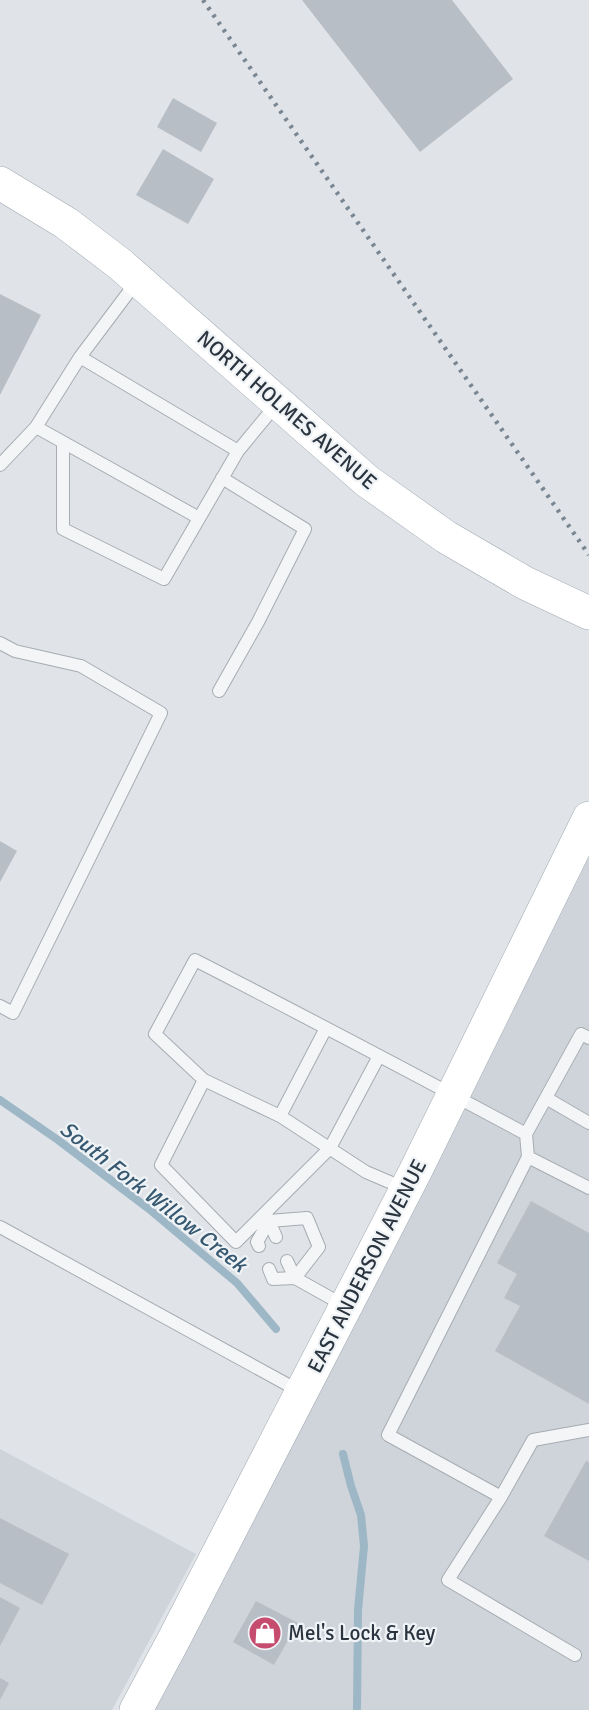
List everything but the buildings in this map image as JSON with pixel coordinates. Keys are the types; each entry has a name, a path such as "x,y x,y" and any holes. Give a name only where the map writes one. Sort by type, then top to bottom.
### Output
{"main road":[{"name":"NORTH HOLMES AVENUE","path":"0,183 66,223 138,280 366,481 446,537 525,583 589,613"},
{"name":"EAST ANDERSON AVENUE","path":"136,1710 406,1190 589,818"}],"lane":[{"path":"0,465 36,426 80,357 138,280"},
{"path":"80,357 238,451"},
{"path":"63,443 63,529 164,579 238,451 277,404"},
{"path":"36,426 199,518"},
{"path":"219,691 258,622 305,529 222,478"},
{"path":"0,643 15,651 81,666 161,713 13,1013 0,1006"},
{"path":"406,1190 366,1172 280,1116 204,1080 156,1034 195,960 526,1134"},
{"path":"280,1116 326,1028"},
{"path":"501,1497 388,1435 528,1157 526,1134 581,1034 589,1038"},
{"path":"204,1080 161,1165 236,1242 268,1216 330,1148 379,1056"},
{"path":"546,1098 589,1123"},
{"path":"528,1157 589,1188"},
{"path":"268,1216 276,1237"},
{"path":"259,1246 257,1242 268,1216"},
{"path":"268,1216 307,1218 319,1247 295,1278"},
{"path":"0,1227 302,1392"},
{"path":"287,1261 295,1278"},
{"path":"269,1269 273,1279 295,1278 346,1306"},
{"path":"575,1656 448,1580 501,1497 533,1440 589,1430"}],"shaded area":[{"path":"589,813 589,1710 135,1710"},
{"path":"0,1449 196,1554 112,1710 0,1710"}],"waterway":[{"name":"South Fork Willow Creek","path":"0,1100 58,1140 149,1209 237,1283 276,1329"},
{"name":"South Fork Willow Creek","path":"343,1454 361,1515 364,1546 358,1610 357,1710"}],"railway":[{"path":"203,0 589,555"}],"place":[{"name":"Mel's Lock & Key","path":"265,1633"}]}
